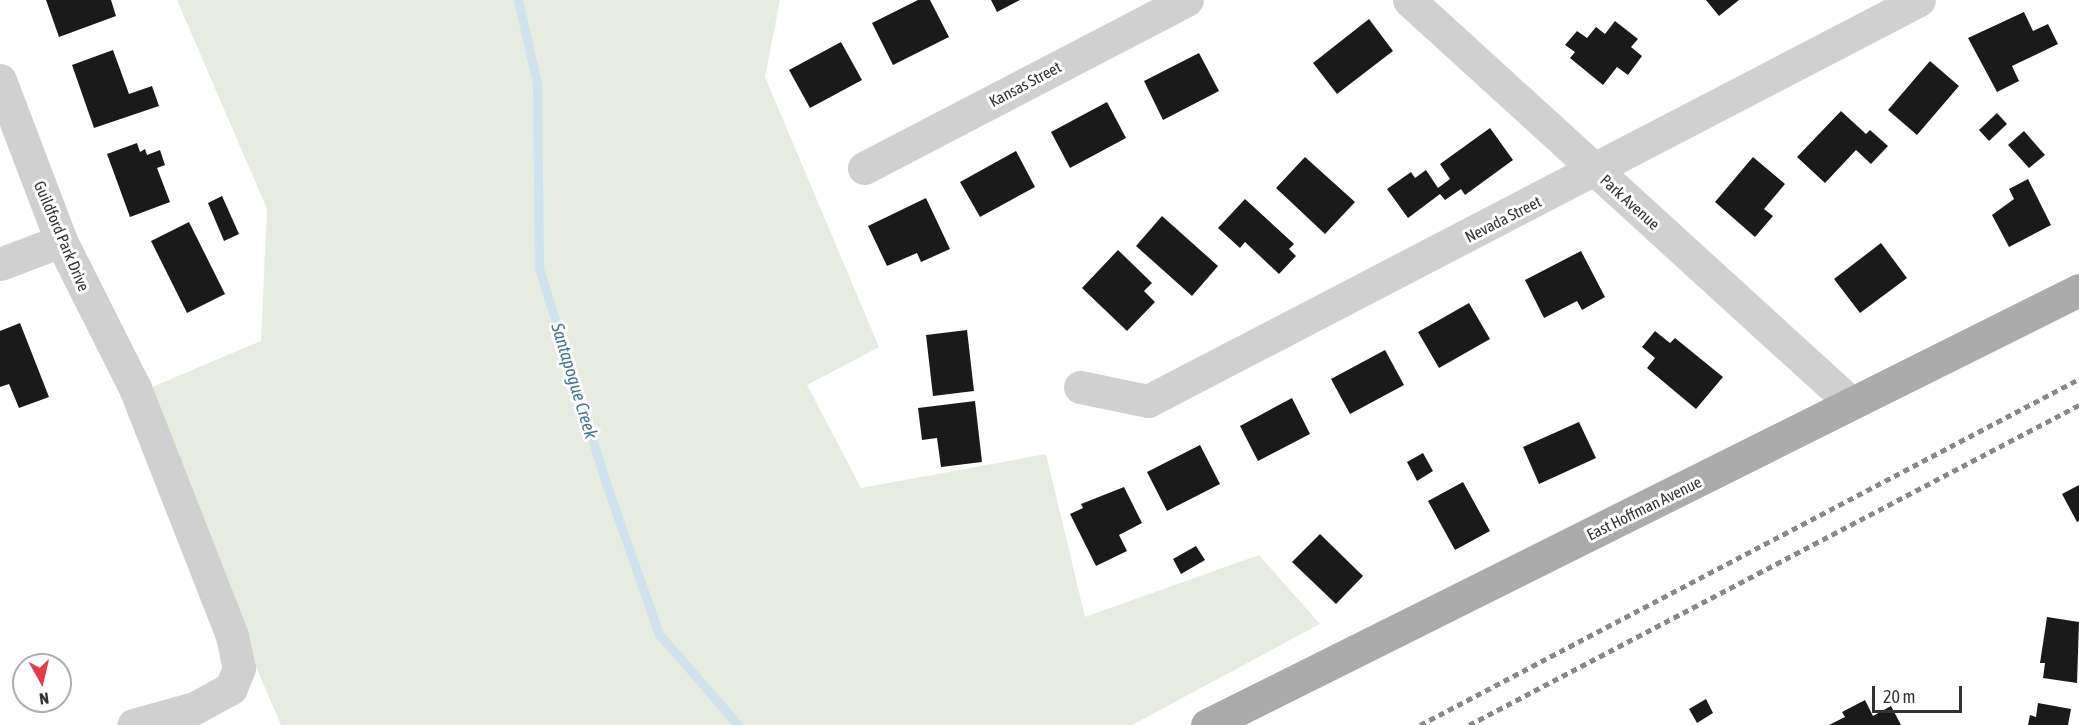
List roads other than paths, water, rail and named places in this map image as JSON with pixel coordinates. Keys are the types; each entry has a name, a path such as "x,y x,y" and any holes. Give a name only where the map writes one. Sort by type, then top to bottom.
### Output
{"main road":[{"name":"East Hoffman Avenue","path":"1207,725 2079,290"}],"street":[{"name":"Kansas Street","path":"864,168 1187,0"},
{"name":"Park Avenue","path":"1409,0 1851,403"},
{"name":"Nevada Street","path":"1080,387 1148,401 1595,171 1918,0"},
{"name":"Guildford Park Drive","path":"0,80 61,241 135,388 232,636 239,668 231,688 195,708 147,723"},
{"path":"0,264 61,241"}],"waterway":[{"name":"Santapogue Creek","path":"518,0 537,83 539,268 606,483 659,634 738,725"}],"railway":[{"path":"1420,725 2079,379"},
{"path":"1469,725 2079,405"}]}
